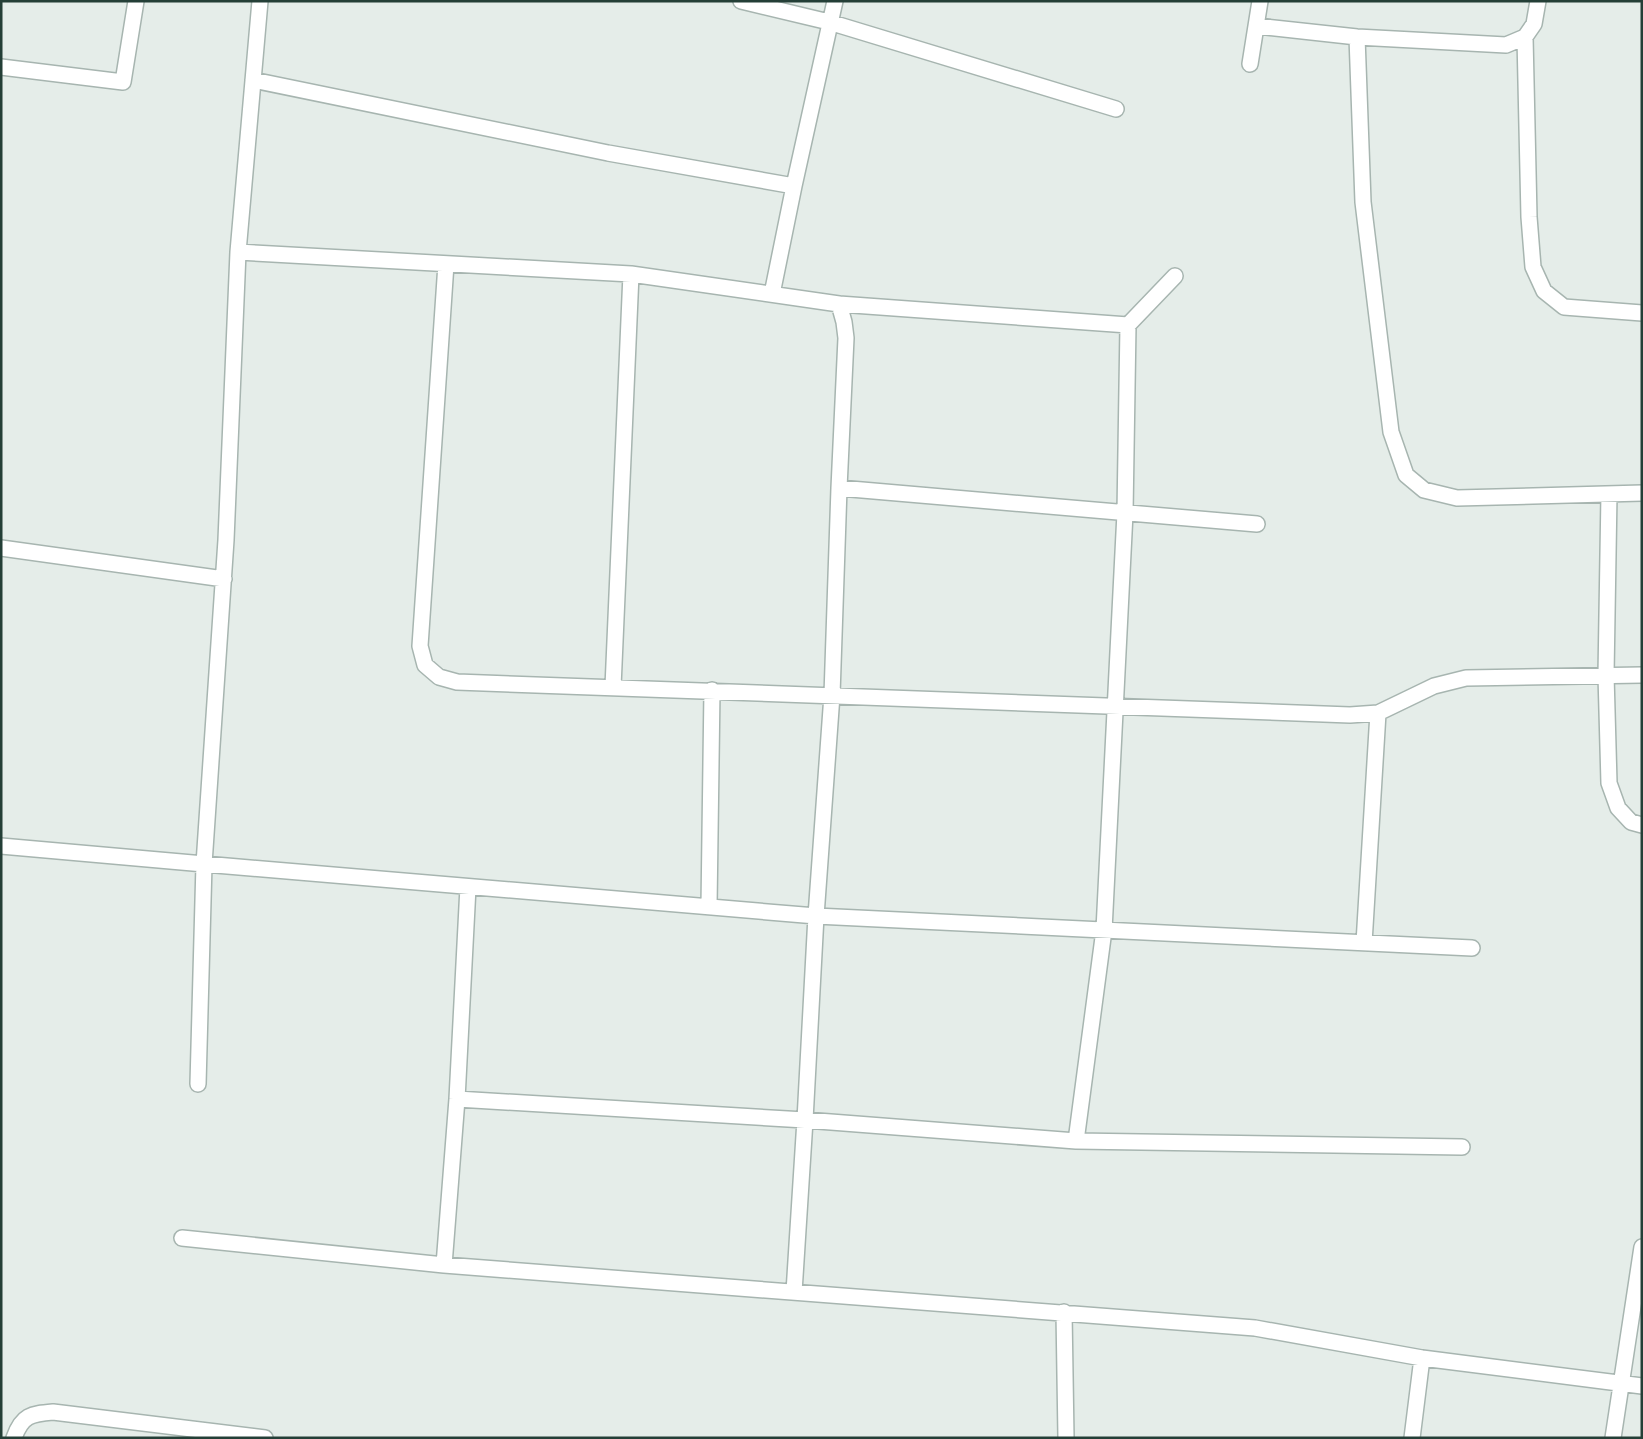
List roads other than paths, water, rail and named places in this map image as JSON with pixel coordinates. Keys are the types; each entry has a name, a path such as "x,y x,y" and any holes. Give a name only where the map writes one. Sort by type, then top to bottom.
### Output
{"street":[{"path":"1,67 123,82 136,1"},
{"path":"198,1084 204,864 224,579 238,252 260,1"},
{"path":"741,1 829,22 1116,109"},
{"path":"772,294 835,1"},
{"path":"1250,64 1260,1"},
{"path":"1538,1 1534,24 1526,37 1529,217 1533,267 1544,290 1564,307 1642,312"},
{"path":"1257,26 1357,37 1506,44 1526,37"},
{"path":"1357,37 1363,202 1391,432 1406,475 1424,490 1457,498 1642,493"},
{"path":"253,80 608,153 794,186"},
{"path":"238,252 630,274 839,304 1128,325"},
{"path":"446,264 420,646 425,665 439,677 457,682 1350,715 1378,713 1434,686 1466,678 1642,675"},
{"path":"613,687 630,274"},
{"path":"1076,1141 1104,930 1125,513 1128,325 1175,276"},
{"path":"794,1292 806,1120 816,916 832,695 846,338 839,304"},
{"path":"839,488 1257,524"},
{"path":"1610,494 1606,675 1609,783 1618,808 1631,822 1642,825"},
{"path":"1,548 224,579"},
{"path":"709,907 712,690"},
{"path":"1364,943 1378,713"},
{"path":"1,846 816,916 1472,948"},
{"path":"444,1264 457,1099 468,887"},
{"path":"457,1099 806,1120 1076,1141 1462,1147"},
{"path":"182,1238 444,1264 1255,1328 1422,1358 1642,1386"},
{"path":"1613,1438 1642,1247"},
{"path":"1064,1312 1066,1438"},
{"path":"1412,1438 1422,1358"},
{"path":"14,1438 18,1427 32,1414 53,1412 265,1438"}]}
